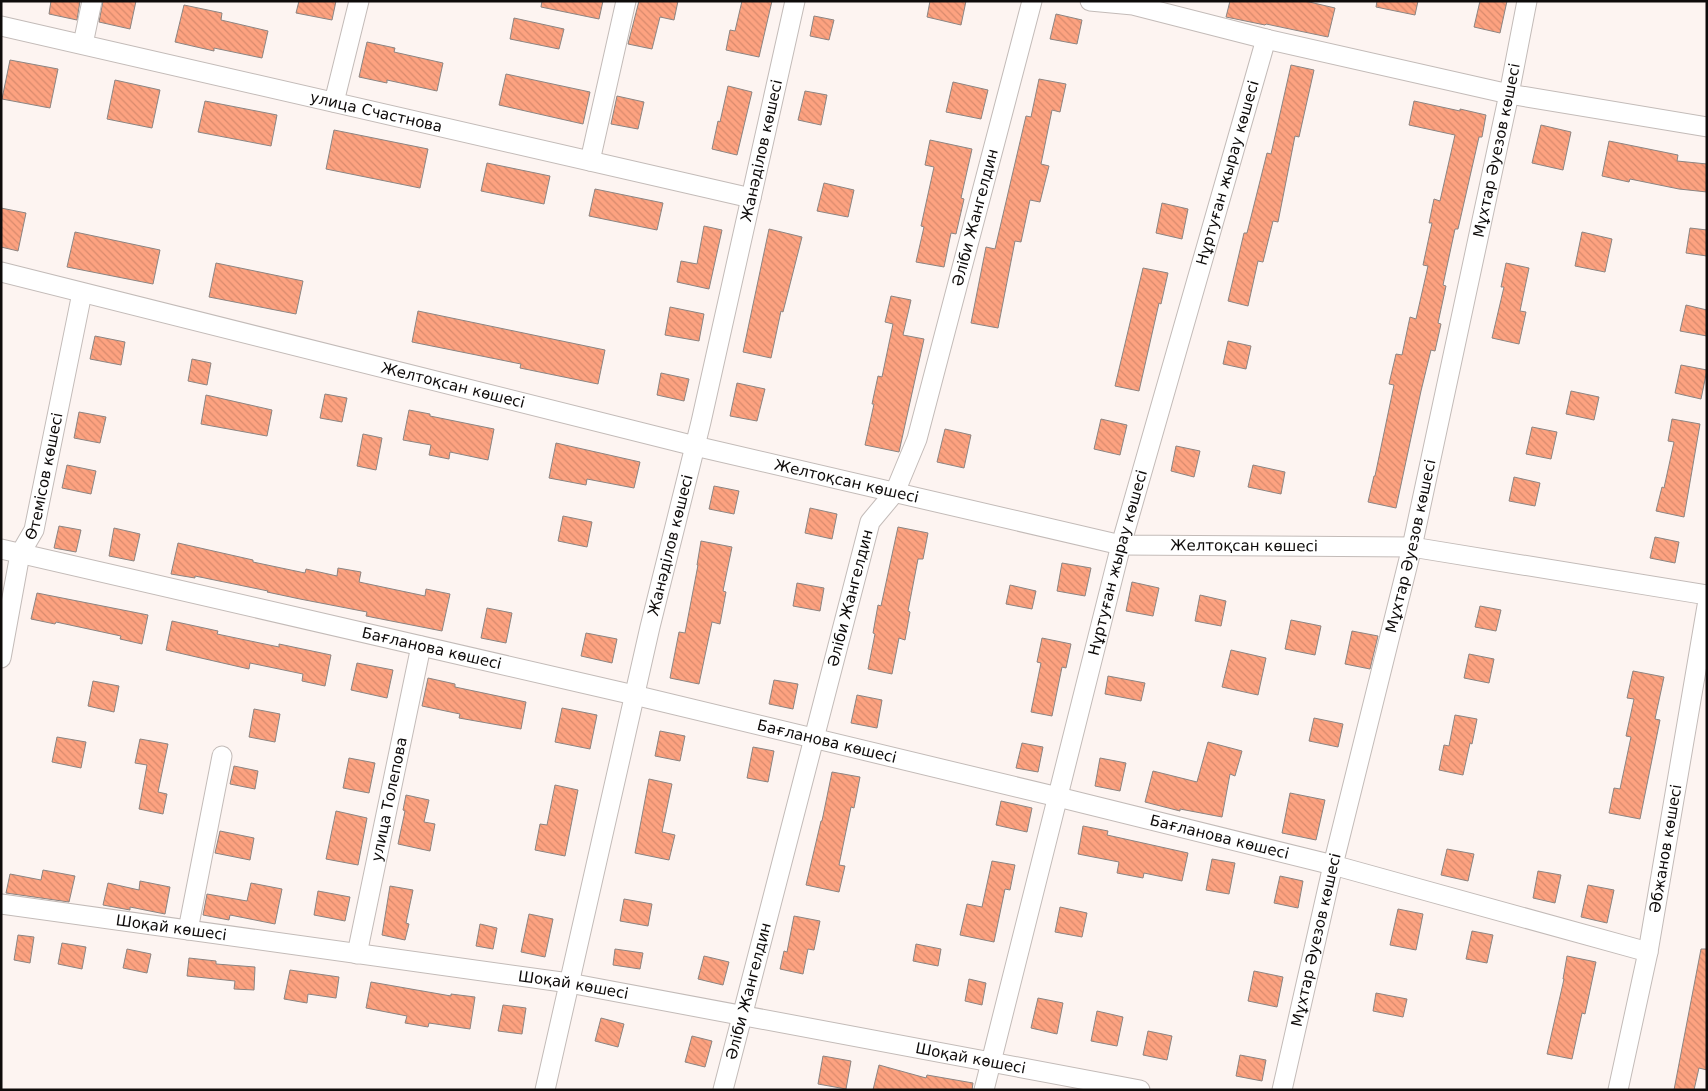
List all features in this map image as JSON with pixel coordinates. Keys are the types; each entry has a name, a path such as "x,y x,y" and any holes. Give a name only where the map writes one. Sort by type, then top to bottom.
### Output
{"street":[{"path":"83,44 92,1"},
{"path":"334,102 359,1"},
{"path":"590,161 626,1"},
{"name":"Жанәділов көшесі","path":"545,1090 634,696 695,446 795,1"},
{"name":"Әліби Жангелдин","path":"723,1090 870,522 895,492 917,439 1032,1"},
{"path":"1090,1 1133,5 1266,39 1509,94 1707,127"},
{"name":"Мұхтар Әуезов көшесі","path":"1282,1090 1333,865 1412,547 1509,94 1527,1"},
{"name":"улица Счастнова","path":"1,26 751,198"},
{"name":"Нұртуған жырау көшесі","path":"984,1090 1121,545 1266,39"},
{"name":"Желтоқсан көшесі","path":"1,272 695,446 1121,545 1412,547 1707,595"},
{"name":"Өтемісов көшесі","path":"1,658 20,554 34,530 82,293"},
{"name":"Бағланова көшесі","path":"1,550 421,646 1058,797 1333,865 1648,952"},
{"name":"Әбжанов көшесі","path":"1618,1090 1648,952 1707,606"},
{"name":"улица Толепова","path":"357,954 421,646"},
{"path":"188,930 222,756"},
{"name":"Шоқай көшесі","path":"1,904 569,983 1140,1090"}],"building":[{"path":"51,1 80,1 77,20 49,14"},
{"path":"103,1 136,1 130,29 99,22"},
{"path":"299,1 336,1 332,20 296,13"},
{"path":"542,1 603,1 599,19 541,7"},
{"path":"639,1 678,1 674,20 660,17 652,49 628,44"},
{"path":"742,1 772,1 759,57 726,50 730,30 735,31"},
{"path":"930,1 966,1 961,25 927,17"},
{"path":"1230,1 1305,1 1335,8 1328,37 1226,17"},
{"path":"1377,1 1418,1 1415,15 1376,7"},
{"path":"1480,1 1507,1 1500,33 1474,27"},
{"path":"184,5 222,13 221,20 268,31 262,58 214,48 214,51 175,42"},
{"path":"1056,14 1082,20 1077,44 1050,39"},
{"path":"814,16 834,20 829,40 810,36"},
{"path":"514,18 564,29 559,49 510,39"},
{"path":"367,42 395,48 394,52 443,63 437,91 387,80 387,83 359,77"},
{"path":"10,60 58,69 50,108 2,99"},
{"path":"1291,65 1314,70 1299,137 1295,136 1278,222 1273,221 1263,262 1258,261 1248,306 1228,301 1244,233 1247,233 1267,153 1271,154"},
{"path":"506,74 590,92 583,124 499,105"},
{"path":"1039,79 1066,84 1060,112 1052,110 1041,164 1049,166 1040,202 1030,200 1021,242 1015,241 998,328 971,323 986,247 995,249 1026,116 1031,117"},
{"path":"115,80 160,90 152,128 107,119"},
{"path":"953,82 988,90 981,119 946,112"},
{"path":"728,86 752,92 737,155 712,149"},
{"path":"805,91 827,95 821,125 798,120"},
{"path":"617,96 644,102 638,129 611,124"},
{"path":"205,101 277,115 271,146 198,132"},
{"path":"1414,101 1486,115 1482,137 1479,137 1458,229 1455,229 1443,285 1446,286 1438,323 1441,324 1435,351 1431,350 1396,508 1368,502 1394,385 1389,384 1396,354 1402,355 1410,317 1416,319 1428,266 1423,265 1432,223 1429,223 1434,199 1440,201 1455,135 1409,125"},
{"path":"1541,125 1571,132 1563,170 1532,163"},
{"path":"334,130 428,149 420,188 326,169"},
{"path":"930,140 972,149 961,198 964,199 956,234 951,233 944,267 916,262 924,227 921,226 934,167 925,165"},
{"path":"1609,141 1678,155 1677,161 1707,164 1707,192 1679,189 1630,179 1629,182 1602,176"},
{"path":"487,163 550,176 544,204 481,191"},
{"path":"824,183 854,190 848,217 817,211"},
{"path":"595,189 663,203 657,230 589,216"},
{"path":"1162,203 1188,209 1182,239 1156,233"},
{"path":"1,208 26,213 18,251 1,247"},
{"path":"704,226 722,230 709,289 677,282 681,261 697,264"},
{"path":"1690,228 1707,230 1707,256 1686,253"},
{"path":"769,229 802,237 783,312 781,311 771,358 743,352"},
{"path":"75,232 160,250 153,284 67,267"},
{"path":"1582,232 1612,239 1605,272 1575,266"},
{"path":"216,263 303,281 296,314 209,297"},
{"path":"1506,263 1529,268 1520,311 1526,312 1519,344 1492,338 1504,287 1501,287"},
{"path":"1143,268 1168,273 1161,304 1159,303 1139,391 1115,386"},
{"path":"891,296 911,300 903,335 924,339 899,452 865,445 878,376 882,377 893,324 885,322"},
{"path":"1686,305 1707,310 1707,336 1680,331"},
{"path":"670,307 704,314 699,341 665,335"},
{"path":"418,311 605,350 598,384 520,368 521,364 412,342"},
{"path":"95,336 125,342 121,365 90,359"},
{"path":"1228,341 1251,346 1246,369 1223,364"},
{"path":"192,359 211,363 207,385 188,381"},
{"path":"1681,365 1707,370 1701,399 1675,393"},
{"path":"661,373 689,379 684,401 657,395"},
{"path":"737,383 765,389 757,421 730,416"},
{"path":"1571,391 1599,397 1594,420 1566,414"},
{"path":"325,394 347,398 342,422 320,418"},
{"path":"206,395 272,410 267,436 201,424"},
{"path":"409,410 494,429 488,460 450,452 449,459 429,455 431,445 403,440"},
{"path":"79,412 106,417 100,443 74,438"},
{"path":"1101,419 1127,425 1120,455 1094,449"},
{"path":"1672,419 1700,424 1684,517 1656,511 1662,487 1664,488 1674,442 1668,441"},
{"path":"1532,427 1557,432 1551,459 1526,454"},
{"path":"945,429 971,435 964,468 937,462"},
{"path":"363,434 382,438 376,470 357,466"},
{"path":"556,443 640,462 634,488 587,479 586,485 549,478"},
{"path":"1176,446 1200,451 1194,477 1171,471"},
{"path":"67,465 96,471 91,494 62,488"},
{"path":"1253,465 1285,472 1281,494 1248,487"},
{"path":"1514,477 1540,483 1535,506 1509,501"},
{"path":"714,486 739,491 734,514 709,509"},
{"path":"810,508 837,514 832,539 805,533"},
{"path":"563,516 592,522 587,547 558,541"},
{"path":"59,526 81,530 76,552 54,548"},
{"path":"898,527 928,533 923,559 918,559 908,611 910,612 905,640 899,638 892,674 868,669 875,634 873,633 878,605 881,606"},
{"path":"114,528 140,534 134,561 109,556"},
{"path":"1655,537 1679,542 1675,563 1650,558"},
{"path":"701,541 732,547 723,591 726,592 720,624 712,622 699,684 670,678 679,632 685,633"},
{"path":"178,543 305,573 306,569 337,576 338,568 361,572 359,582 425,596 426,589 450,594 442,631 366,616 367,612 268,591 195,576 195,578 171,574"},
{"path":"1062,563 1091,568 1085,596 1057,591"},
{"path":"1132,582 1159,588 1153,616 1126,611"},
{"path":"797,583 824,588 820,611 793,606"},
{"path":"1010,585 1036,591 1032,609 1006,604"},
{"path":"37,593 148,615 142,644 120,639 121,636 56,622 55,624 31,619"},
{"path":"1200,595 1226,601 1221,626 1195,621"},
{"path":"1480,606 1501,610 1496,631 1475,627"},
{"path":"487,608 512,613 506,643 481,638"},
{"path":"1291,620 1321,626 1315,655 1285,649"},
{"path":"172,621 218,631 217,634 279,647 279,644 331,655 325,686 302,681 303,674 250,663 249,669 166,650"},
{"path":"1352,631 1378,636 1370,669 1345,664"},
{"path":"586,633 617,639 612,663 581,656"},
{"path":"1042,638 1071,644 1066,668 1062,667 1052,716 1031,712 1041,663 1037,662"},
{"path":"1231,650 1266,658 1258,695 1222,687"},
{"path":"1469,654 1494,659 1489,683 1464,678"},
{"path":"357,663 393,670 387,698 351,690"},
{"path":"1633,671 1664,677 1655,719 1660,720 1640,819 1609,813 1614,788 1620,789 1631,737 1626,736 1634,699 1627,698"},
{"path":"1108,676 1145,683 1141,701 1105,694"},
{"path":"428,678 455,684 455,687 526,702 521,729 459,718 460,714 422,706"},
{"path":"774,680 798,684 793,709 769,704"},
{"path":"93,681 119,686 114,712 88,706"},
{"path":"857,695 882,700 877,728 851,723"},
{"path":"562,708 597,715 590,749 555,742"},
{"path":"254,709 280,714 275,742 249,737"},
{"path":"1455,715 1477,719 1463,775 1439,770 1444,745 1449,746"},
{"path":"1314,718 1343,724 1338,747 1309,741"},
{"path":"660,731 685,736 680,761 655,756"},
{"path":"57,737 86,742 81,768 52,762"},
{"path":"140,739 168,744 158,792 167,794 163,814 139,809 147,765 135,763"},
{"path":"1208,742 1242,751 1235,776 1230,774 1222,817 1180,809 1180,811 1145,802 1153,771 1197,782"},
{"path":"1022,743 1043,747 1038,772 1016,768"},
{"path":"753,747 774,751 768,782 747,778"},
{"path":"349,758 375,763 369,793 343,788"},
{"path":"1100,758 1126,763 1120,791 1095,786"},
{"path":"234,766 258,771 255,789 230,784"},
{"path":"832,772 860,777 854,808 851,807 839,865 845,866 839,892 806,885"},
{"path":"649,779 672,784 662,832 675,835 669,860 635,853"},
{"path":"555,785 578,790 565,856 535,850 540,824 547,825"},
{"path":"1290,793 1325,800 1316,840 1282,833"},
{"path":"406,795 429,800 424,822 435,824 430,851 398,844 405,811 403,810"},
{"path":"1001,801 1032,808 1027,832 996,825"},
{"path":"336,811 367,818 358,865 326,859"},
{"path":"1083,826 1108,831 1107,835 1188,853 1182,881 1144,873 1143,878 1117,873 1119,862 1078,854"},
{"path":"220,831 254,838 250,860 215,853"},
{"path":"1447,849 1474,854 1468,881 1441,875"},
{"path":"1212,859 1235,863 1229,894 1206,890"},
{"path":"992,861 1015,865 1010,890 1005,889 994,942 960,935 967,904 982,907"},
{"path":"43,870 75,876 69,902 6,893 10,874 41,880"},
{"path":"1538,871 1561,875 1555,903 1533,898"},
{"path":"1280,876 1303,881 1298,908 1274,903"},
{"path":"140,881 170,887 165,914 130,907 130,910 103,905 108,883 139,890"},
{"path":"251,883 282,889 275,924 230,915 229,920 203,915 207,894 247,901"},
{"path":"1588,885 1614,890 1607,923 1581,917"},
{"path":"390,886 413,890 406,923 409,924 405,940 382,935"},
{"path":"318,891 350,897 345,921 314,915"},
{"path":"624,899 652,904 648,926 620,921"},
{"path":"1060,907 1087,913 1082,937 1055,932"},
{"path":"1398,909 1423,914 1416,950 1390,945"},
{"path":"529,914 553,919 545,957 521,952"},
{"path":"794,916 820,921 814,950 808,949 803,974 780,969 784,951 787,952"},
{"path":"480,924 497,928 493,949 476,946"},
{"path":"1472,931 1493,935 1487,963 1466,959"},
{"path":"18,935 34,937 30,963 14,960"},
{"path":"62,943 86,947 82,969 58,964"},
{"path":"916,944 941,949 938,966 913,961"},
{"path":"127,949 151,954 147,973 123,968"},
{"path":"615,949 643,953 640,969 613,965"},
{"path":"1701,949 1707,949 1707,1070 1699,1068 1694,1090 1674,1090"},
{"path":"704,956 729,962 723,985 698,979"},
{"path":"1567,956 1596,962 1585,1014 1582,1013 1572,1059 1547,1054 1564,979"},
{"path":"189,958 216,961 216,964 255,967 254,990 234,989 235,981 187,976"},
{"path":"290,970 339,977 336,998 308,994 307,1003 284,999"},
{"path":"1254,971 1283,977 1277,1007 1248,1001"},
{"path":"969,979 986,983 982,1005 965,1001"},
{"path":"371,982 451,996 451,994 475,997 470,1029 429,1023 428,1027 405,1023 407,1016 366,1008"},
{"path":"1376,993 1407,999 1403,1017 1373,1011"},
{"path":"1038,998 1063,1003 1057,1034 1031,1028"},
{"path":"503,1005 526,1008 522,1034 498,1031"},
{"path":"1097,1011 1123,1017 1117,1046 1091,1041"},
{"path":"601,1018 624,1024 618,1047 595,1041"},
{"path":"1148,1031 1172,1036 1167,1060 1143,1055"},
{"path":"692,1036 712,1041 705,1067 685,1062"},
{"path":"1240,1055 1266,1060 1262,1081 1236,1076"},
{"path":"823,1056 851,1061 846,1089 818,1084"},
{"path":"879,1065 926,1078 927,1075 973,1083 972,1090 873,1090"}]}
